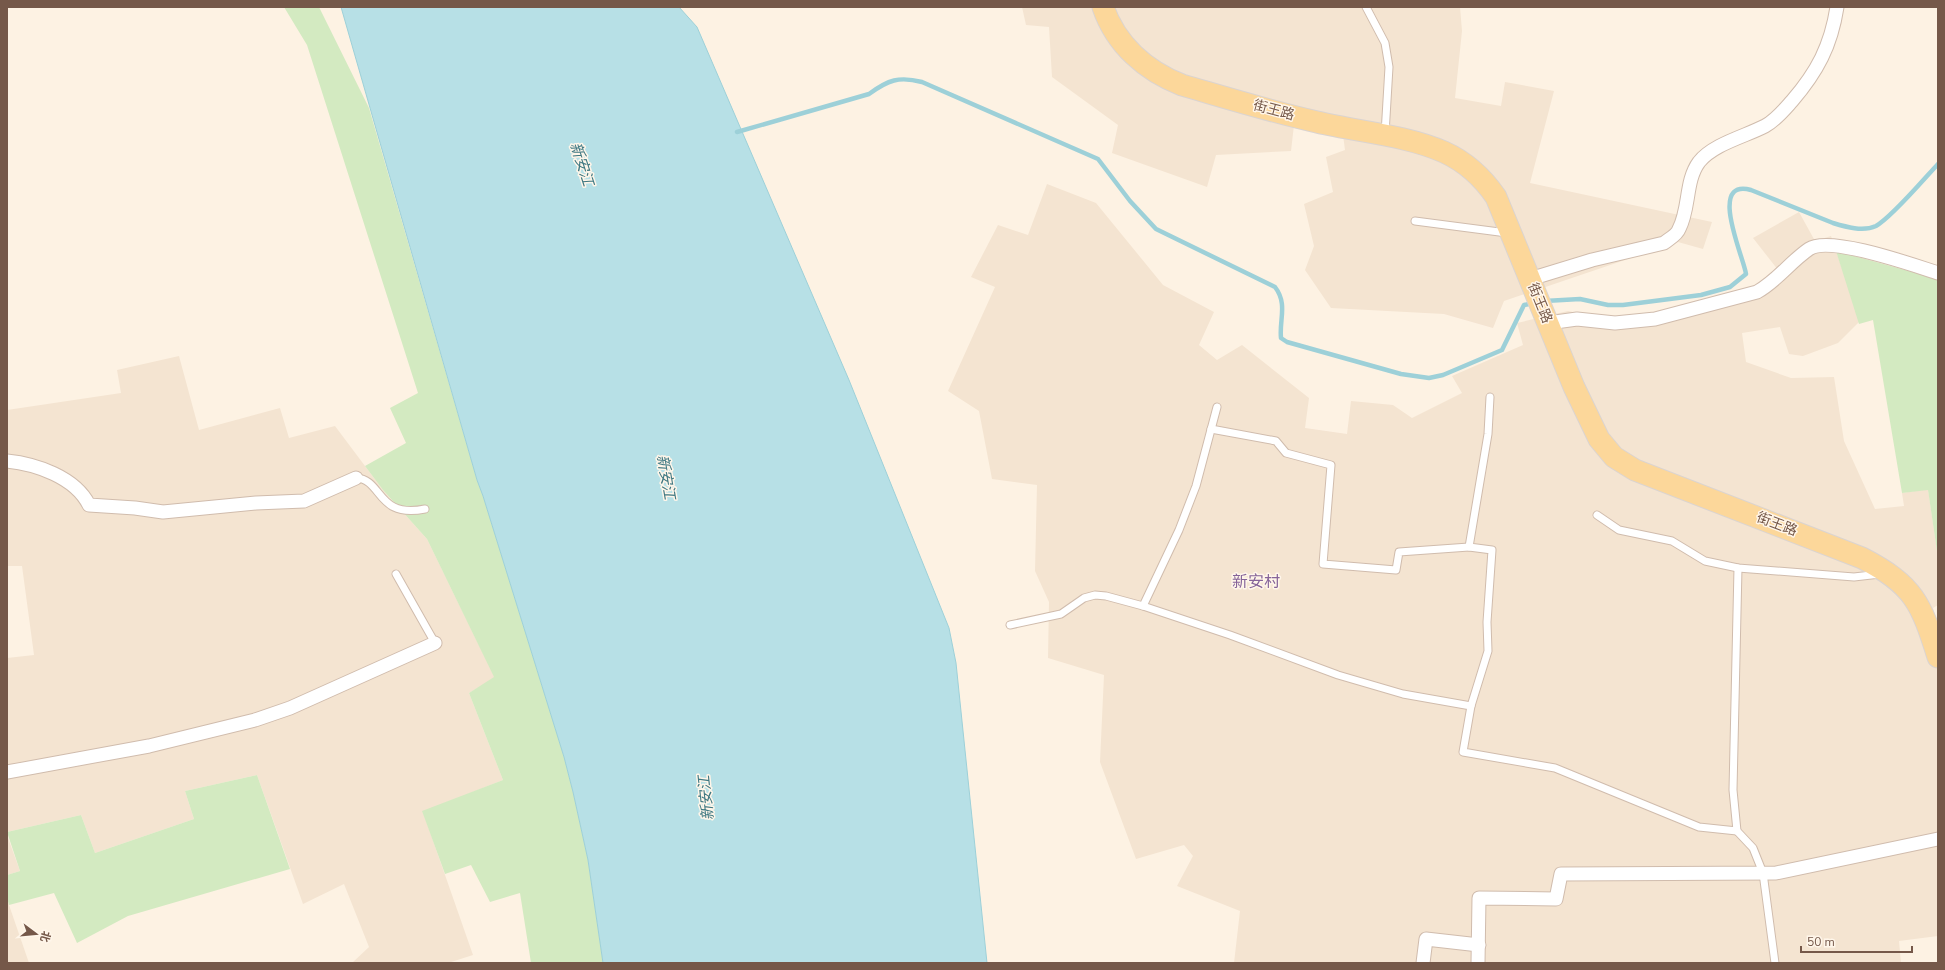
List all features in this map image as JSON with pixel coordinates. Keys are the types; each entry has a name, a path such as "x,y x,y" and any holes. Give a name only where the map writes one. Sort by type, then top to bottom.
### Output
{"main road":[{"name":"街王路","path":"1103,7 1112,27 1124,45 1144,65 1168,80 1316,122 1409,141 1444,152 1469,167 1484,181 1496,197 1574,387 1599,439 1614,457 1623,464 1635,470 1862,558 1888,573 1909,591 1921,608 1938,657"}],"street":[{"path":"1532,283 1592,260 1664,243 1674,236 1679,230 1690,184 1700,162 1715,149 1767,125 1782,112 1811,79 1817,69 1834,24 1837,7"},
{"path":"1547,320 1576,319 1615,323 1655,319 1757,292 1766,287 1810,248 1824,244 1888,256 1938,273"},
{"path":"7,461 31,465 55,475 66,481 80,493 89,505 135,508 163,512 256,503 304,501 356,478"},
{"path":"7,772 149,746 255,720 290,708 435,643"},
{"path":"1478,963 1479,898 1556,899 1561,874 1776,873 1938,839"},
{"path":"1423,963 1426,939 1479,945"}],"lane":[{"path":"1366,7 1385,43 1389,67 1385,136"},
{"path":"1415,221 1511,233"},
{"path":"1469,547 1488,434 1490,397"},
{"path":"1143,606 1179,530 1196,486 1216,407"},
{"path":"1211,429 1276,441 1286,453 1330,465 1323,564 1396,570 1399,552 1469,547 1492,550 1488,651 1471,706 1463,752 1555,768 1699,827 1737,831"},
{"path":"356,478 367,480 387,503 394,508 408,511 425,509"},
{"path":"1597,515 1619,530 1672,541 1705,561 1738,568 1854,577 1888,573"},
{"path":"1738,568 1733,790 1737,831 1753,848 1763,873 1774,963"},
{"path":"396,574 435,643"},
{"path":"1010,625 1061,614 1084,598 1095,595 1106,596 1143,606 1230,635 1338,675 1403,694 1471,706"}],"shaded area":[{"path":"1022,7 1460,7 1462,31 1455,98 1501,106 1505,82 1554,91 1530,183 1712,222 1703,249 1678,242 1504,301 1493,328 1444,314 1331,308 1305,270 1314,246 1304,204 1333,192 1326,157 1345,150 1343,135 1294,125 1291,151 1216,155 1207,187 1112,153 1118,125 1052,77 1049,27 1026,25"},
{"path":"1047,184 1096,203 1163,285 1214,312 1199,345 1217,360 1242,345 1309,398 1305,428 1347,434 1351,401 1393,405 1412,418 1462,393 1452,376 1523,345 1517,323 1568,311 1615,321 1770,288 1782,275 1753,238 1799,212 1815,241 1831,236 1860,321 1838,343 1803,356 1789,354 1780,327 1742,333 1746,362 1791,378 1834,377 1844,441 1875,509 1904,506 1902,493 1928,489 1938,558 1938,605 1933,608 1938,625 1938,936 1899,941 1901,963 1234,963 1240,911 1177,886 1193,856 1184,845 1136,859 1100,762 1104,675 1048,658 1049,602 1035,571 1037,485 992,479 979,411 948,391 995,287 971,277 998,225 1028,235"},
{"path":"179,356 199,430 280,408 289,438 335,426 383,490 427,539 495,678 469,693 503,780 423,812 473,955 448,963 352,963 369,947 344,884 303,904 257,775 185,791 194,819 95,853 81,815 7,832 7,658 34,655 22,566 7,566 7,410 121,393 117,370"},
{"path":"7,835 20,871 7,875"},
{"path":"7,898 9,905 29,963 7,963"}],"green space":[{"path":"284,7 319,7 369,108 477,480 564,757 588,860 603,963 531,963 520,893 490,902 471,865 445,874 422,811 503,780 469,693 494,677 427,539 383,490 365,466 406,443 390,408 418,393 307,45"},
{"path":"1836,251 1938,279 1938,558 1928,490 1902,493 1873,320 1859,324"},
{"path":"257,775 290,869 128,916 77,943 54,893 9,905 7,898 7,875 20,871 7,832 81,815 95,853 194,819 185,791"}],"water":[{"name":"新安江","path":"341,7 679,7 697,27 849,380 949,628 956,663 987,963 603,963 588,860 564,757 477,480"}],"waterway":[{"path":"737,132 869,94 882,85 894,80 907,79 922,82 1098,159 1130,201 1156,229 1275,287 1279,293 1282,306 1281,338 1287,342 1401,374 1429,378 1443,375 1502,350 1524,305 1534,303"},
{"path":"1545,301 1580,299 1608,305 1623,305 1701,295 1730,287 1746,274 1731,222 1731,196 1738,190 1751,190 1833,223 1866,229 1876,226 1890,215 1938,164"}],"district":[{"name":"新安村","path":"1256,582"}]}
